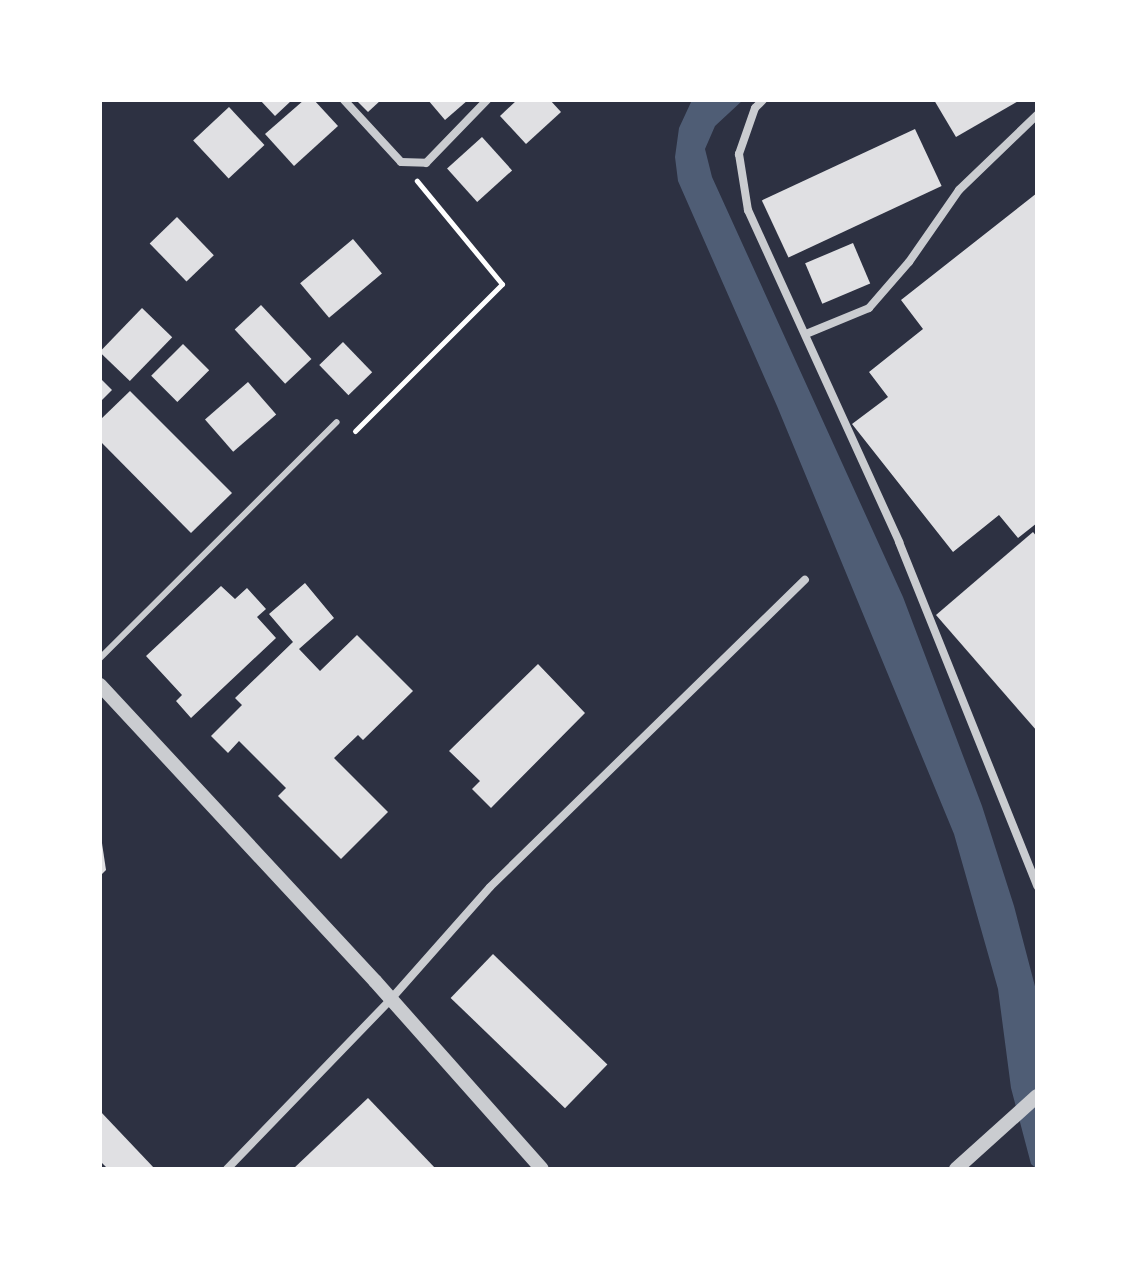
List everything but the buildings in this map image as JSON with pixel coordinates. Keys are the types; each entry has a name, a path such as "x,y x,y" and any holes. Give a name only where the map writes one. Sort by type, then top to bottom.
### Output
{"street":[{"path":"344,100 401,162 426,163 487,100"},
{"path":"763,100 755,108 739,154 748,210 899,542 1037,886"},
{"path":"806,334 869,308 909,262 959,190 1037,115"},
{"path":"227,1169 391,999 490,887 805,580"},
{"path":"100,685 391,999 542,1169"},
{"path":"956,1169 1037,1096"}],"lane":[{"path":"100,658 337,422"}],"path":[{"path":"337,422 350,436 502,284 401,162"}],"water":[{"path":"692,100 743,100 715,126 705,149 712,177 903,597 982,806 1014,906 1037,994 1037,1169 1031,1164 1011,1088 998,989 954,834 777,406 678,181 675,157 679,128"}]}
